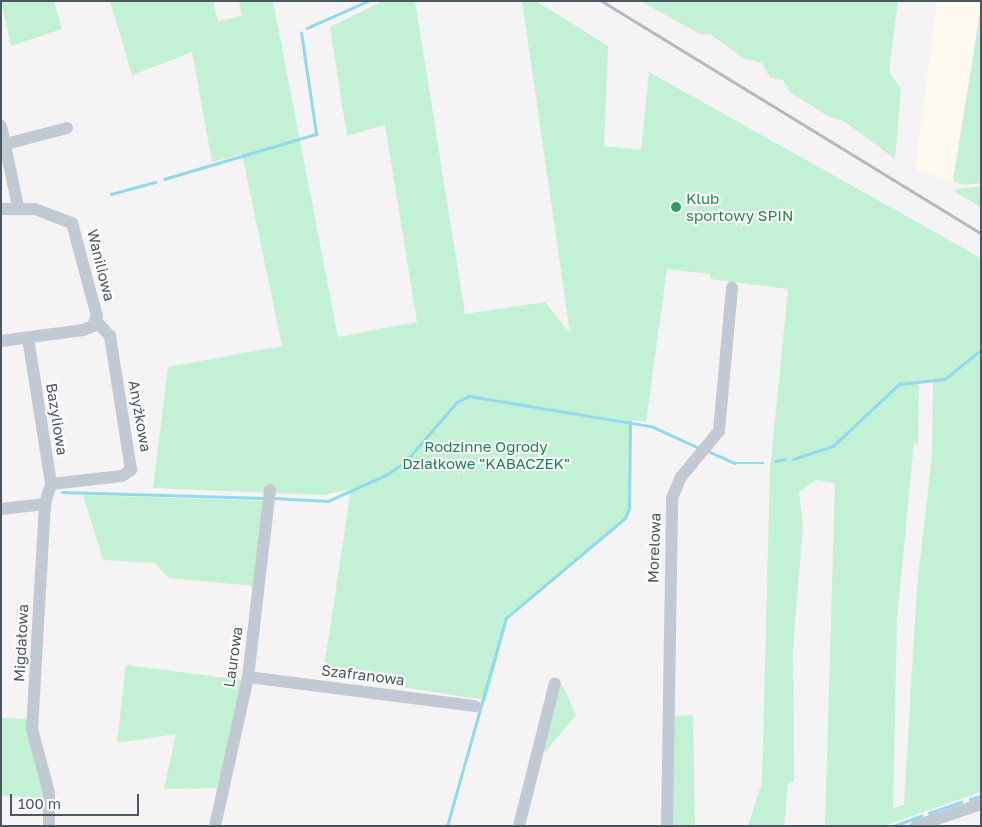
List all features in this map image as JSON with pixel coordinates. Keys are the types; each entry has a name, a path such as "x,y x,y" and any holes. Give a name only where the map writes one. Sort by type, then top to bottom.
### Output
{"street":[{"path":"1,126 18,207"},
{"path":"6,144 67,128"},
{"name":"Waniliowa","path":"1,209 18,207 62,216 72,223 96,321 83,330 1,341"},
{"name":"Morelowa","path":"667,826 672,498 681,477 718,431 732,288"},
{"name":"Anyżkowa","path":"51,484 122,476 131,470 110,336 96,321"},
{"name":"Bazyliowa","path":"28,338 51,484 45,504"},
{"name":"Laurowa","path":"215,826 248,677 270,490"},
{"path":"1,509 45,504"},
{"name":"Migdałowa","path":"45,504 32,729 49,794 49,826"},
{"name":"Szafranowa","path":"248,677 475,706"},
{"path":"519,826 555,683"},
{"path":"916,826 981,804"}],"shaded area":[{"path":"937,1 981,1 953,181 915,170"}],"green space":[{"path":"1,1 54,1 62,29 11,46"},
{"name":"Rodzinne Ogrody Działkowe \"KABACZEK\"","path":"110,1 213,1 218,21 242,16 239,1 273,1 338,337 417,322 385,125 347,136 330,27 383,1 415,1 465,314 545,302 570,333 522,1 536,1 608,46 604,146 641,150 649,72 981,258 981,792 883,826 825,826 835,483 816,480 799,492 803,526 793,648 794,781 788,784 784,826 748,826 762,782 770,470 788,289 710,279 710,274 667,269 646,422 630,420 630,508 626,519 508,619 486,700 323,675 351,489 324,495 153,488 168,367 282,346 242,154 212,162 192,52 132,75","holes":["933,380 932,456 917,587 904,805 893,808 897,619 914,442 918,445 919,381"]},
{"path":"640,1 898,1 889,71 901,90 895,159 844,121 828,116 790,92 783,80 770,78 762,63 743,58 710,34 700,34"},
{"path":"981,7 981,183 963,185 953,181"},
{"path":"981,186 981,207 955,192 956,189"},
{"path":"83,495 265,501 254,586 169,578 155,563 103,560"},
{"path":"126,665 242,680 217,788 164,789 176,734 117,743"},
{"path":"558,685 563,686 576,715 546,751 537,753"},
{"path":"693,715 695,826 670,826 670,716"},
{"path":"1,718 26,719 45,798 1,796"}],"waterway":[{"path":"307,28 368,1"},
{"path":"164,179 316,134 301,33"},
{"path":"111,194 155,182"},
{"path":"793,459 833,446 899,384 945,379 981,350"},
{"path":"273,498 328,501 386,475 405,462 457,402 469,396 651,426 699,448"},
{"path":"447,826 506,618 625,518 629,508 630,422"},
{"path":"710,452 735,463 763,463"},
{"path":"775,461 785,459"},
{"path":"62,492 265,498"},
{"path":"970,799 981,796"},
{"path":"929,813 961,802"},
{"path":"896,825 921,816"}],"railway":[{"path":"602,1 981,233"}],"place":[{"name":"Klub sportowy SPIN","path":"676,207"}]}
